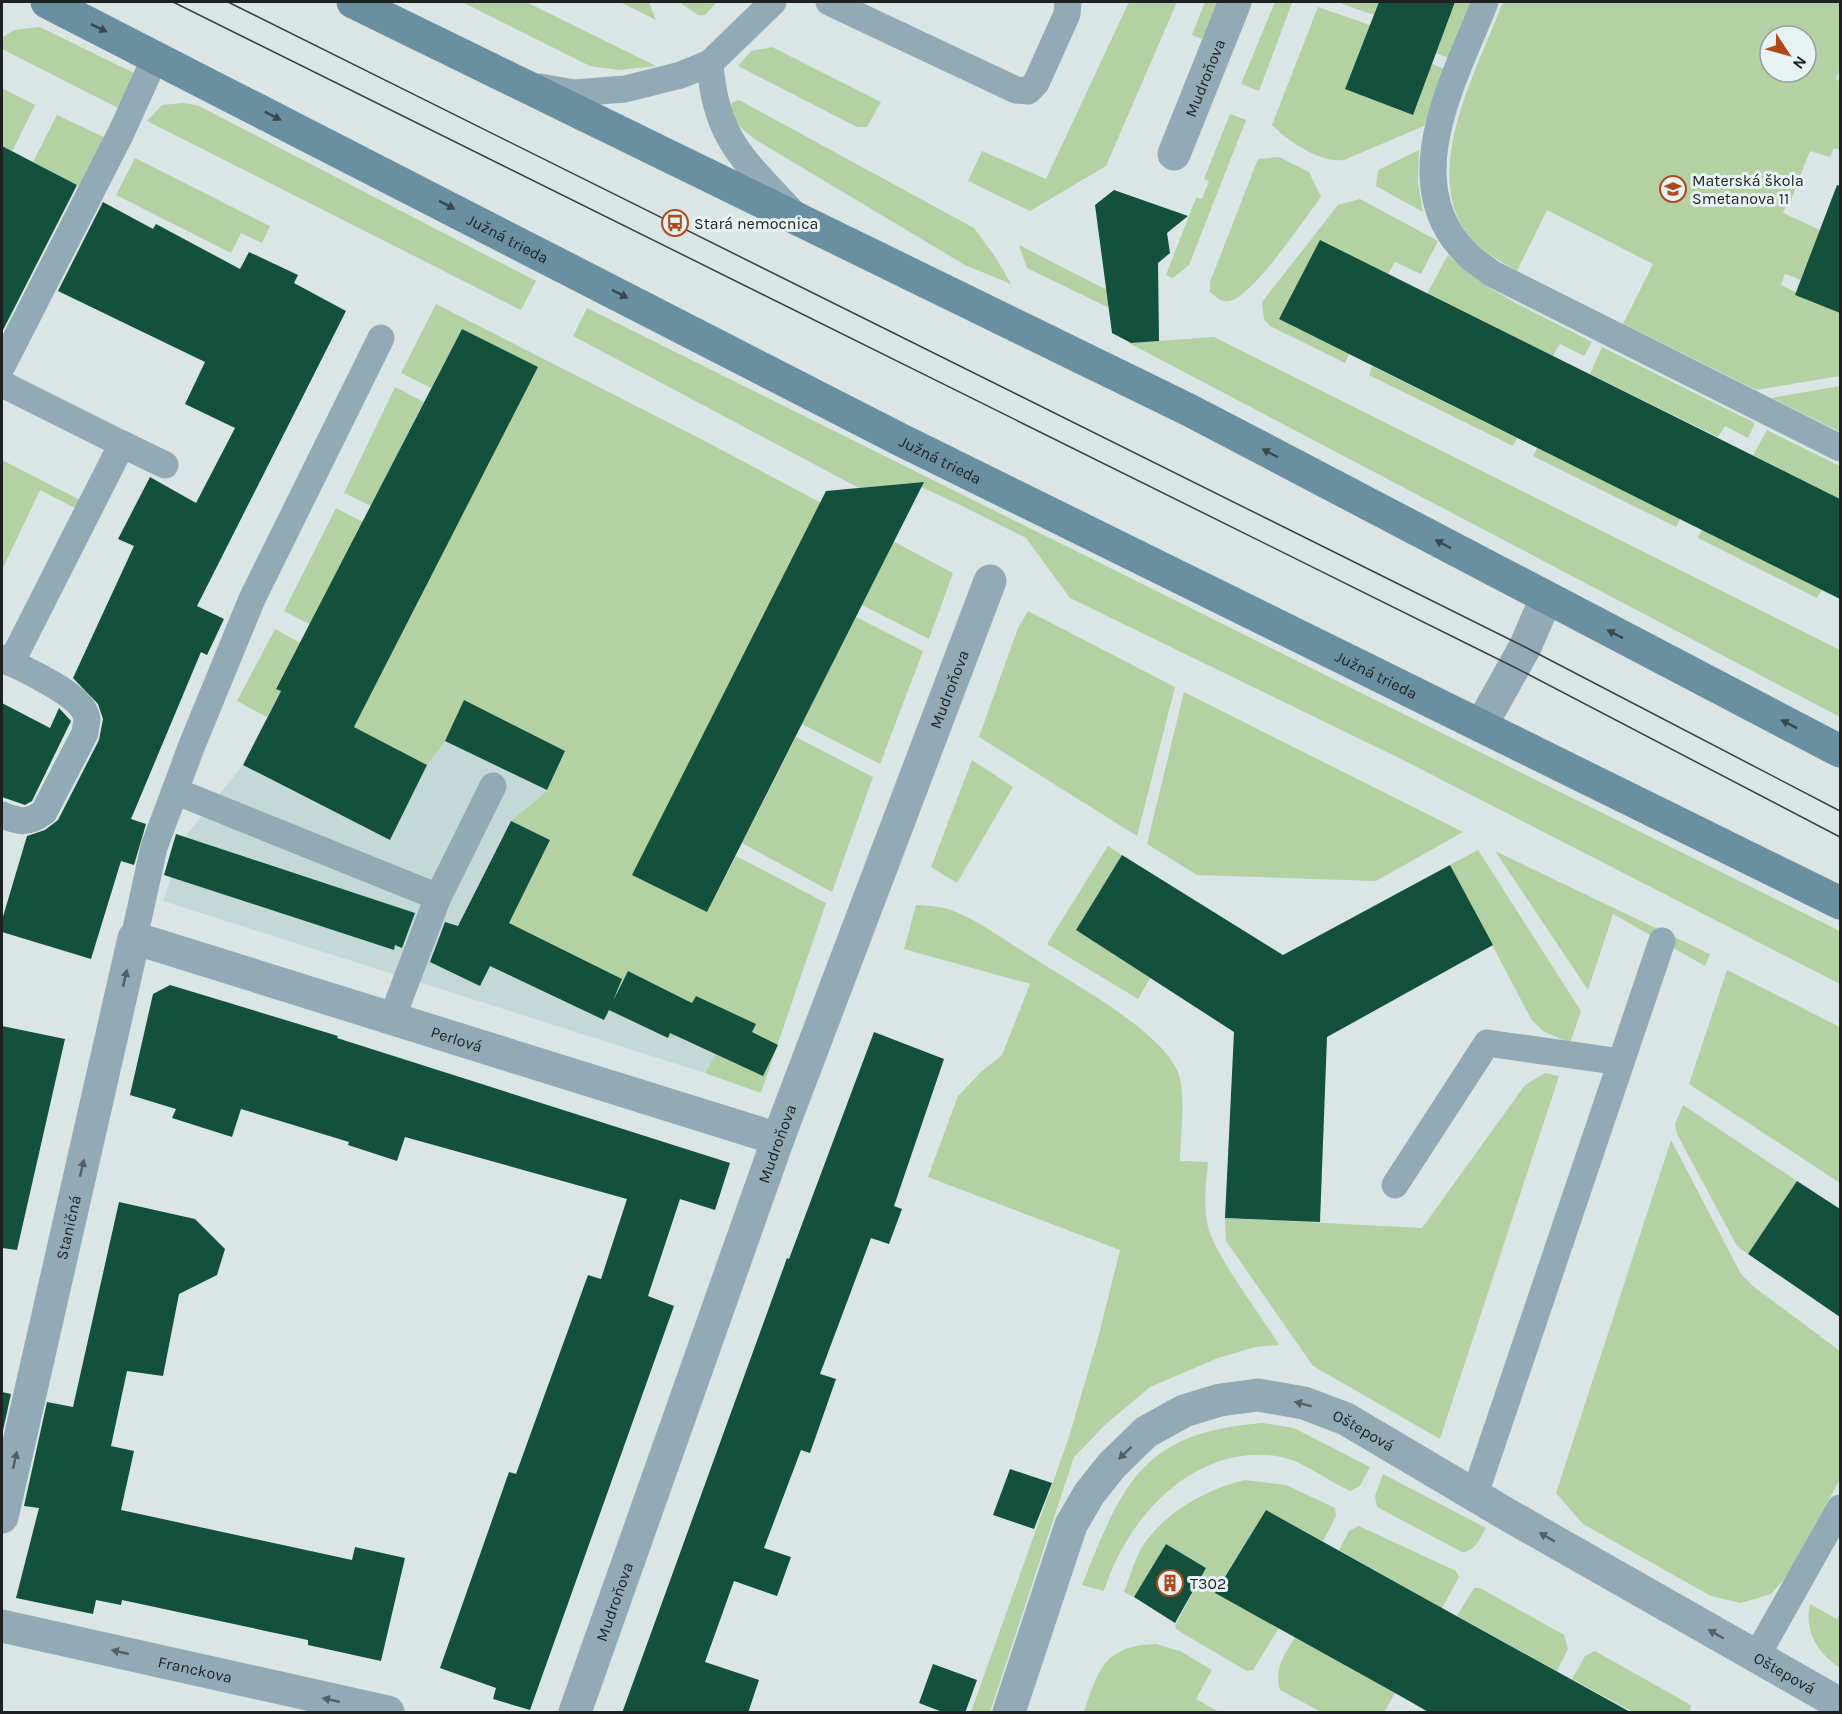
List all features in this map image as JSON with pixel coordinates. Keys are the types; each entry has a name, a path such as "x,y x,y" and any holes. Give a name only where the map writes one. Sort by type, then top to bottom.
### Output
{"street":[{"name":"Južná trieda","path":"47,2 902,440 1482,724 1840,903"},
{"path":"353,2 1189,410 1840,751"},
{"name":"Mudroňova","path":"1174,154 1235,2"},
{"name":"Mudroňova","path":"575,1713 777,1139 990,580"},
{"path":"1482,724 1525,648 1546,598"},
{"name":"Perlová","path":"134,938 777,1139"},
{"name":"Staničná","path":"2,1517 134,938"},
{"name":"Oštepová","path":"1010,1713 1071,1525 1089,1494 1112,1464 1146,1432 1185,1411 1220,1400 1258,1395 1304,1403 1346,1419 1840,1704"},
{"name":"Franckova","path":"2,1626 388,1713"}],"lane":[{"path":"519,83 574,93 625,89 681,75 710,63 773,2"},
{"path":"829,2 1016,90 1028,91 1036,83 1068,15 1068,2"},
{"path":"1485,2 1435,133 1433,183 1438,206 1450,234 1466,254 1491,273 1840,448"},
{"path":"2,366 116,142 156,56"},
{"path":"710,63 712,92 720,122 742,158 798,219"},
{"path":"134,938 154,847 252,599 381,338"},
{"path":"2,384 165,465"},
{"path":"2,815 18,822 32,820 44,812 85,733 87,719 82,708 68,693 6,660 122,444"},
{"path":"392,1018 438,897 493,786"},
{"path":"175,791 438,897"},
{"path":"1475,1494 1662,941"},
{"path":"1395,1185 1487,1043 1621,1062"},
{"path":"1756,1657 1840,1508"}],"shaded area":[{"path":"464,700 565,751 547,791 512,821 550,840 623,980 628,971 687,1000 696,996 756,1024 737,1064 716,1055 705,1073 163,901 185,837 243,765 391,839 427,765 446,740"}],"green space":[{"path":"462,2 526,2 656,66 618,70 590,66"},
{"path":"620,2 649,2 656,20"},
{"path":"679,2 717,2 705,15 698,15"},
{"path":"1129,2 1177,2 1106,166 1030,211 968,181 982,151 1046,179"},
{"path":"1205,2 1225,2 1209,42 1192,35"},
{"path":"1275,2 1292,3 1259,91 1241,84"},
{"path":"1337,2 1379,2 1374,15"},
{"path":"1455,2 1471,2 1449,58 1436,53"},
{"name":"Materská škola Smetanova 11","path":"1503,2 1840,2 1840,68 1836,79 1840,81 1840,150 1834,148 1830,157 1810,151 1789,205 1787,204 1783,213 1820,230 1801,280 1785,274 1781,285 1796,292 1795,295 1840,313 1840,376 1756,390 1623,324 1653,264 1547,210 1517,271 1476,244 1466,232 1454,206 1449,178 1452,148 1469,86"},
{"path":"1318,7 1370,25 1346,89 1412,115 1432,64 1445,69 1424,126 1344,160 1335,160 1305,150 1272,125"},
{"path":"40,27 134,73 120,109 2,49 2,38 14,30"},
{"path":"772,47 881,102 867,127 857,127 738,66 751,51"},
{"path":"2,88 35,105 12,152 2,146"},
{"path":"739,100 974,228 996,258 1011,284 965,265 756,140 738,124 732,114 732,102"},
{"path":"184,103 199,106 536,281 521,310 147,121 162,105"},
{"path":"1230,114 1246,120 1189,265 1173,278 1166,275 1196,198 1202,199 1209,181 1204,179"},
{"path":"57,115 106,138 83,188 33,162"},
{"path":"1419,150 1418,183 1423,212 1376,186 1378,170"},
{"path":"1279,157 1309,172 1321,197 1278,255 1252,285 1240,296 1230,301 1217,298 1210,292 1210,282 1258,159"},
{"path":"135,158 270,226 262,243 241,233 231,253 116,195"},
{"path":"1360,199 1438,241 1421,274 1395,262 1388,274 1320,241 1279,319 1349,354 1345,363 1270,326 1264,319 1262,302 1338,205"},
{"path":"1019,245 1158,316 1130,318 1027,268"},
{"path":"1448,255 1463,269 1498,293 1592,342 1584,356 1560,344 1553,356 1427,294"},
{"path":"436,304 701,439 953,573 929,639 862,605 707,912 736,856 826,903 761,1093 705,1073 716,1054 737,1064 755,1024 696,996 677,1036 668,1038 687,1000 628,971 623,980 508,924 550,840 511,821 547,791 565,751 464,701 446,740 427,765 354,727 537,367 462,329 431,388 401,373"},
{"path":"587,308 1840,931 1840,984 1403,760 1070,598 1026,538 912,483 859,488 573,336"},
{"path":"1214,337 1840,650 1840,717 1129,343"},
{"path":"1602,347 1755,423 1748,438 1725,426 1718,437 1590,374"},
{"path":"1372,366 1517,438 1513,446 1369,375"},
{"path":"1840,386 1840,432 1771,398"},
{"path":"395,387 424,402 371,506 344,493"},
{"path":"1767,430 1840,466 1840,499 1753,455"},
{"path":"1537,448 1680,519 1676,527 1533,456"},
{"path":"2,460 84,502 77,509 40,490 2,570"},
{"path":"336,508 363,522 311,625 284,611"},
{"path":"1702,530 1822,590 1817,598 1698,538"},
{"path":"1028,611 1175,687 1137,836 979,737 1018,628"},
{"path":"856,617 923,651 880,764 802,724"},
{"path":"275,629 300,643 276,688 281,691 267,717 237,701"},
{"path":"1184,692 1463,832 1376,881 1197,875 1147,844"},
{"path":"796,737 873,777 832,892 742,843"},
{"path":"972,760 1013,787 957,883 931,867"},
{"path":"1108,846 1122,855 1076,930 1150,978 1138,999 1047,944"},
{"path":"1478,850 1581,1011 1570,1043 1543,1031 1531,1019 1450,865"},
{"path":"1495,851 1710,954 1705,966 1613,914 1588,990"},
{"path":"916,905 951,910 986,928 1111,1007 1131,1021 1164,1051 1175,1066 1181,1086 1180,1161 1208,1162 1205,1194 1208,1227 1212,1239 1279,1345 1255,1347 1218,1358 1150,1387 1106,1424 1074,1457 990,1712 971,1712 1069,1437 1098,1338 1120,1250 928,1177 958,1096 982,1071 1002,1055 1030,984 904,949"},
{"path":"1727,970 1840,1027 1840,1183 1689,1084"},
{"path":"1545,1073 1559,1076 1440,1439 1313,1366 1226,1241 1225,1218 1422,1228 1525,1085"},
{"path":"1683,1105 1797,1181 1748,1254 1737,1246 1677,1134 1675,1124"},
{"path":"1671,1140 1741,1274 1754,1287 1840,1351 1840,1479 1787,1576 1771,1594 1741,1603 1711,1596 1583,1524 1556,1493"},
{"path":"1263,1423 1294,1428 1370,1467 1360,1486 1350,1491 1286,1458 1246,1455 1217,1462 1191,1474 1167,1492 1146,1513 1128,1538 1114,1564 1104,1591 1082,1585 1111,1518 1125,1491 1142,1469 1163,1451 1189,1438 1222,1428"},
{"path":"1383,1474 1486,1528 1477,1544 1462,1552 1377,1507 1375,1496"},
{"path":"1245,1480 1286,1485 1335,1508 1336,1516 1323,1541 1266,1510 1215,1592 1279,1628 1253,1670 1247,1671 1177,1630 1175,1626 1206,1568 1166,1544 1134,1597 1124,1592 1135,1561 1153,1532 1188,1503 1216,1489"},
{"path":"1359,1526 1456,1571 1459,1577 1442,1608 1339,1550 1349,1531"},
{"path":"1474,1588 1480,1588 1564,1635 1568,1649 1557,1671 1457,1616"},
{"path":"1810,1604 1837,1619 1840,1613 1840,1668 1825,1656 1814,1641 1809,1624"},
{"path":"1295,1637 1395,1693 1384,1712 1321,1712 1280,1690 1279,1669"},
{"path":"1156,1644 1180,1651 1212,1670 1196,1699 1219,1712 1084,1712 1099,1673 1114,1655 1125,1649"},
{"path":"1595,1651 1687,1703 1691,1706 1690,1712 1633,1712 1572,1679 1585,1656"}],"building":[{"path":"1379,2 1455,2 1413,115 1345,89"},
{"path":"2,146 77,185 2,332"},
{"path":"1837,185 1840,186 1840,313 1795,295"},
{"path":"1114,190 1188,216 1167,233 1170,253 1158,263 1159,341 1131,343 1112,333 1095,205"},
{"path":"103,202 153,229 156,224 240,269 249,252 298,275 294,283 346,311 197,606 224,619 207,655 201,652 131,819 146,824 134,865 121,861 91,959 2,932 2,920 27,836 45,830 58,820 99,740 103,719 98,704 73,678 134,546 118,539 150,477 196,503 235,428 185,404 205,362 58,291"},
{"path":"1320,240 1840,499 1840,599 1279,319"},
{"path":"462,329 538,367 354,727 427,765 390,840 243,765 281,691 276,689"},
{"path":"924,482 707,912 632,875 826,491"},
{"path":"464,700 565,751 547,790 445,741"},
{"path":"2,703 50,728 59,708 71,721 32,801 25,805 2,797"},
{"path":"511,821 550,840 509,923 622,979 613,1001 628,971 692,1003 696,996 756,1024 752,1032 778,1045 763,1076 670,1033 668,1038 609,1010 604,1020 490,966 480,986 430,962 445,922 458,926"},
{"path":"176,834 415,913 402,948 395,945 394,950 164,875"},
{"path":"1122,855 1283,955 1450,865 1493,945 1327,1037 1320,1222 1225,1218 1234,1032 1076,930"},
{"path":"170,985 338,1036 337,1038 730,1163 715,1210 680,1199 648,1296 674,1306 530,1710 493,1699 496,1688 440,1668 509,1472 516,1474 588,1275 601,1279 627,1199 405,1137 397,1161 348,1145 349,1142 241,1109 232,1137 172,1118 176,1109 130,1095 153,994"},
{"path":"2,1026 65,1039 17,1250 2,1248"},
{"path":"874,1032 944,1059 894,1206 902,1209 889,1244 871,1238 820,1374 836,1379 810,1453 801,1450 764,1548 791,1557 777,1596 734,1581 705,1662 759,1680 748,1713 622,1713 787,1258 789,1259"},
{"path":"1797,1181 1840,1209 1840,1317 1748,1254"},
{"path":"119,1202 195,1219 225,1249 217,1275 179,1294 163,1376 127,1371 111,1446 134,1451 121,1510 352,1560 355,1547 405,1558 381,1661 308,1645 308,1640 122,1600 121,1605 96,1600 93,1614 16,1598 39,1508 24,1506 47,1402 73,1407"},
{"path":"2,1392 11,1394 2,1435"},
{"path":"1010,1469 1052,1483 1034,1529 993,1515"},
{"path":"1266,1510 1632,1713 1430,1713 1215,1593"},
{"name":"T302","path":"1166,1544 1206,1568 1175,1623 1134,1597"},
{"path":"933,1664 977,1680 965,1713 945,1713 919,1703"}],"tram line":[{"path":"173,2 1514,667 1840,837"},
{"path":"228,2 1525,647 1840,811"}],"place":[{"name":"Materská škola Smetanova 11","path":"1673,189"},
{"name":"Stará nemocnica","path":"675,223"},
{"name":"T302","path":"1170,1583"}]}
